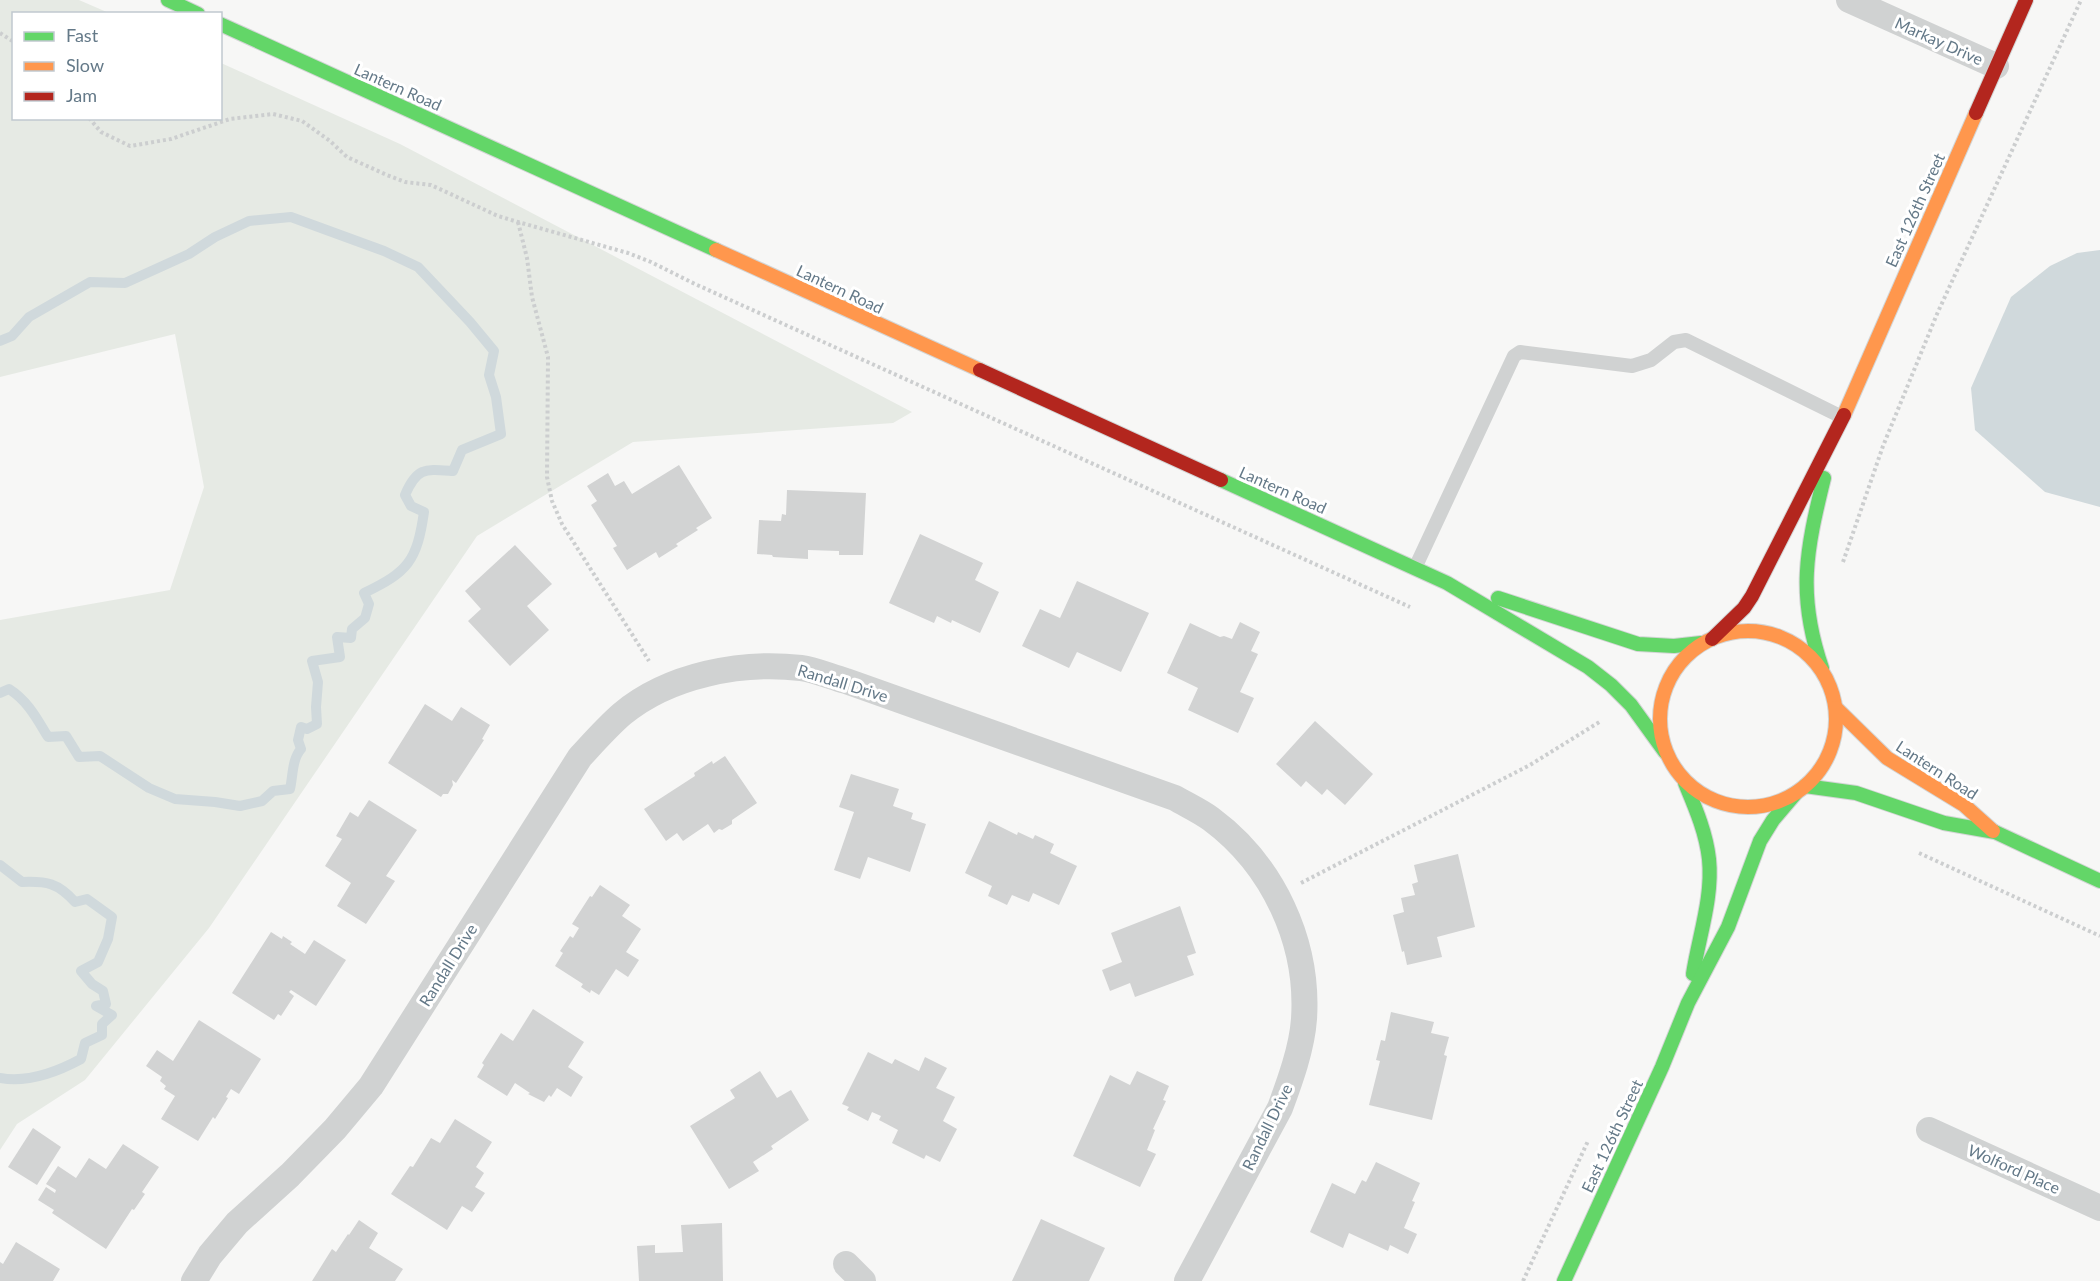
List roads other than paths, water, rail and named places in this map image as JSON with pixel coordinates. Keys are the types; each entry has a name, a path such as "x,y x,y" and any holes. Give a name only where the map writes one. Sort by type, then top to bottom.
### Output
{"street":[{"path":"168,0 194,12"},
{"name":"Markay Drive","path":"1849,0 1996,66"},
{"name":"East 126th Street","path":"1707,641 1744,609 1792,512 1834,435 2026,0"},
{"name":"Lantern Road","path":"222,25 1447,583 1608,681 1621,692 1651,728 1665,752"},
{"name":"East 126th Street","path":"1823,672 1813,647 1804,587 1813,523 1834,435"},
{"name":"Lantern Road","path":"1447,583 1638,644 1674,646 1707,641"},
{"path":"1746,631 1778,636 1806,651 1823,672 1832,691 1836,708 1836,728 1828,757 1812,780 1800,790 1761,804 1743,807 1716,801 1685,783 1674,770 1665,752 1658,726 1660,701 1669,678 1683,658 1707,641 1746,631"},
{"name":"Randall Drive","path":"194,1281 210,1255 237,1223 335,1129 371,1086 580,757 623,713 666,688 725,668 761,665 803,669 846,681 1175,798 1210,819 1237,841 1267,880 1284,909 1297,943 1304,982 1304,1022 1290,1080 1280,1108 1187,1281"},
{"name":"Lantern Road","path":"1836,708 1887,758 1964,805 1995,832"},
{"name":"East 126th Street","path":"1685,783 1696,810 1709,858 1704,917 1688,1004"},
{"name":"East 126th Street","path":"1564,1281 1662,1067 1688,1004 1728,927 1760,841 1773,820 1800,790"},
{"name":"Lantern Road","path":"1800,790 1856,793 1944,823 1995,832 2100,881"},
{"name":"Wolford Place","path":"1929,1130 2100,1208"}],"lane":[{"path":"1416,568 1514,356 1520,351 1632,366 1651,360 1674,342 1686,340 1842,417"}],"waterway":[{"path":"0,341 12,336 29,317 90,282 125,283 189,254 215,237 249,221 291,217 384,251 418,267 494,351 489,375 496,397 501,434 462,450 453,471 423,472 409,486 405,495 411,506 424,512 414,554 400,571 379,586 364,593 369,604 365,618 352,629 351,638 337,637 340,657 312,661 318,682 317,724 307,729 301,727 298,740 301,749 294,763 290,789 273,791 262,801 240,806 175,799 149,788 100,756 79,757 66,736 48,737 32,711 16,694 9,689 0,693"},
{"path":"0,865 22,882 52,884 75,902 87,899 112,917 108,939 98,962 81,971 92,984 103,991 106,1004 96,1006 112,1015 102,1024 102,1035 85,1043 81,1059 62,1068 31,1078 0,1078"}]}
